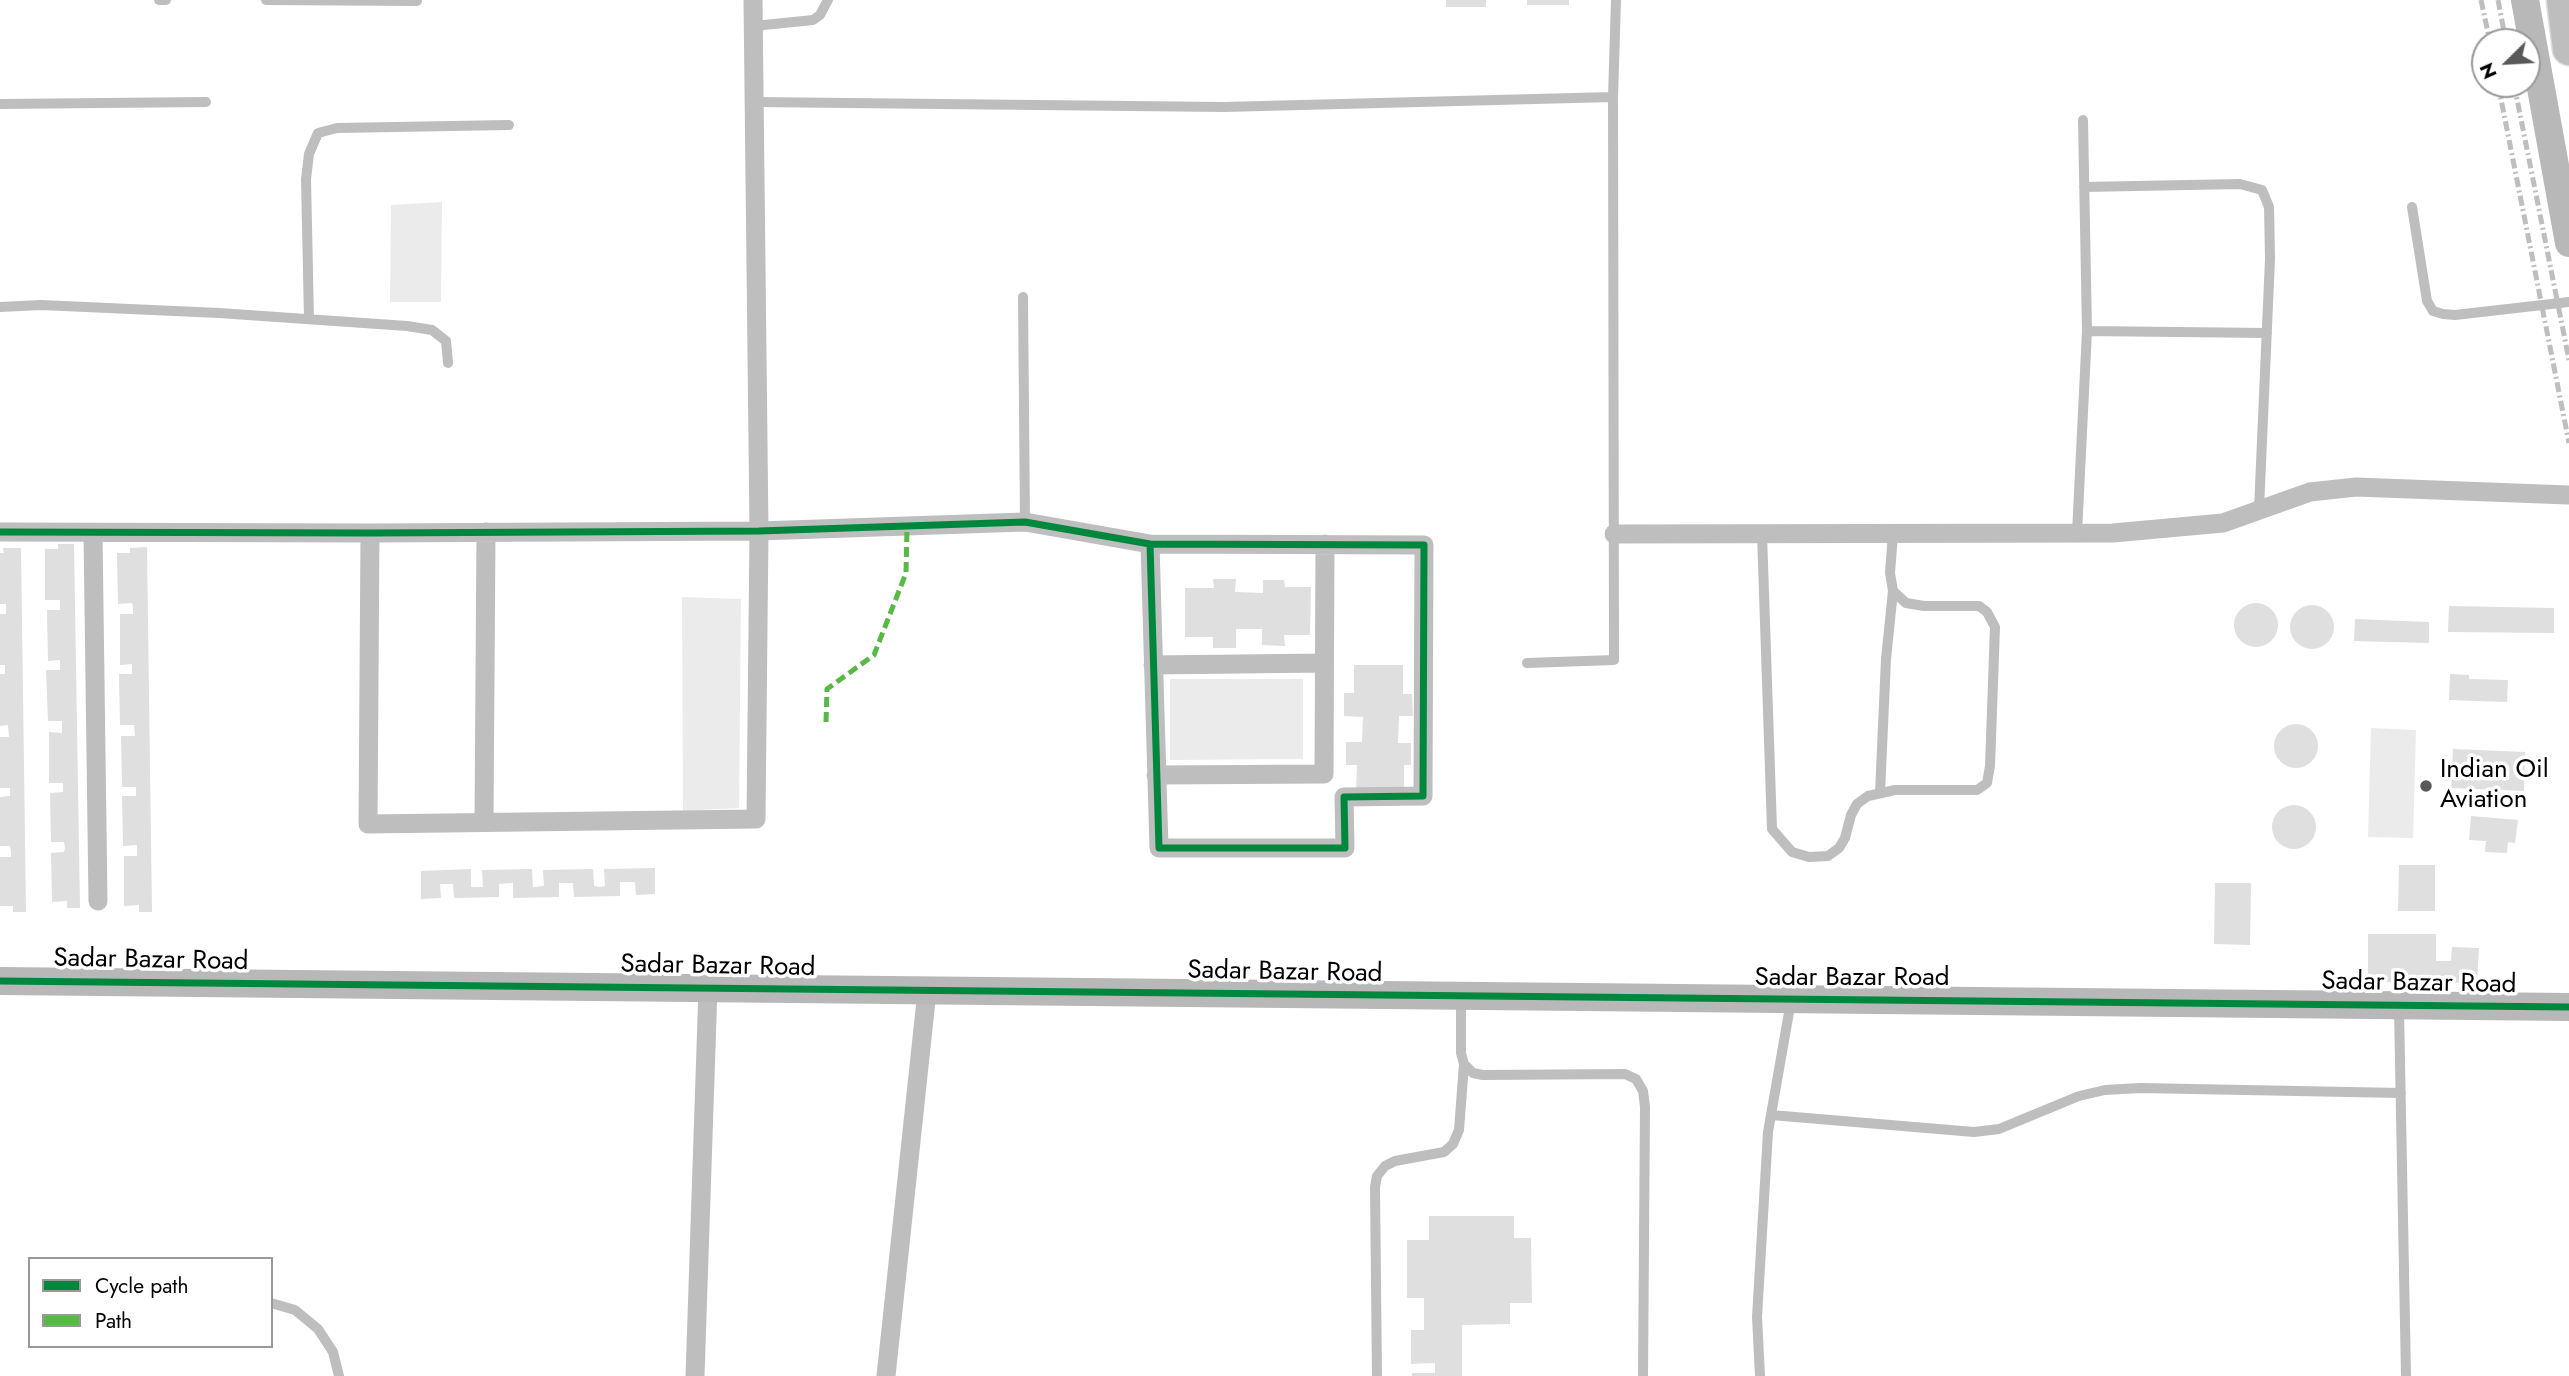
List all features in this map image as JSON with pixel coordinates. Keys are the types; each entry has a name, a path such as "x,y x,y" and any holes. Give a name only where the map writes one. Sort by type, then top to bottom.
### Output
{"main road":[{"path":"2563,0 2569,49"}],"street":[{"path":"370,533 368,824 756,819 759,531 753,0"},
{"path":"2525,0 2569,243"},
{"path":"1614,534 2113,533 2223,523 2311,492 2356,487 2569,495"},
{"path":"0,531 759,531 1026,522 1150,544 1424,545 1423,796 1344,797"},
{"path":"484,822 486,532"},
{"path":"93,533 98,901"},
{"path":"1150,544 1158,848 1345,848 1344,797 1324,774 1325,544"},
{"path":"1153,665 1324,663"},
{"path":"1156,775 1324,774"},
{"name":"Sadar Bazar Road","path":"0,981 2569,1007"},
{"path":"695,1376 708,988"},
{"path":"886,1376 927,991"}],"lane":[{"path":"159,0 166,0"},
{"path":"266,0 417,1"},
{"path":"754,26 813,20 820,15 828,0"},
{"path":"1527,663 1614,660 1613,97 1616,0"},
{"path":"754,102 1224,107 1613,97"},
{"path":"0,104 206,102"},
{"path":"2077,533 2087,331 2083,120"},
{"path":"309,319 306,179 309,154 318,133 337,128 509,125"},
{"path":"2084,187 2240,184 2262,190 2269,207 2270,259 2259,509"},
{"path":"2412,207 2427,301 2433,311 2455,315 2569,302"},
{"path":"1023,297 1026,522"},
{"path":"0,307 82,307 309,319 432,330 446,341 448,363"},
{"path":"2087,331 2267,333"},
{"path":"1762,534 1772,829 1792,852 1809,857 1828,856 1839,848 1857,804 1868,796 1895,790 1977,790 1987,783 1990,766 1995,627 1987,612 1979,606 1924,606 1906,603 1893,591"},
{"path":"1880,793 1886,659 1893,591 1889,573 1893,534"},
{"path":"1377,1376 1377,1176 1385,1166 1395,1161 1444,1152 1453,1144 1459,1130 1464,1064 1461,1053 1461,996"},
{"path":"1760,1376 1757,1317 1768,1132 1792,1000"},
{"path":"2399,1005 2406,1376"},
{"path":"1464,1064 1473,1073 1483,1075 1625,1074 1636,1079 1643,1091 1643,1376"},
{"path":"1771,1115 1974,1132 1998,1129 2079,1096 2105,1090 2140,1088 2401,1093"},
{"path":"273,1304 295,1310 318,1329 333,1352 339,1376"}],"shaded area":[{"path":"442,202 441,302 390,302 391,205"},
{"path":"682,597 741,599 739,808 683,811"},
{"path":"1170,679 1303,679 1303,759 1170,760"},
{"path":"2371,728 2416,730 2413,838 2368,837"}],"building":[{"path":"1446,0 1486,0 1486,7 1446,7"},
{"path":"1527,0 1569,0 1569,5 1527,5"},
{"path":"58,544 74,544 80,908 67,908 67,901 52,902 51,853 64,852 65,848 64,842 51,842 50,793 63,792 63,783 49,783 49,732 62,733 62,721 48,721 46,670 60,670 60,660 48,661 47,610 60,610 60,600 45,600 45,549 58,549"},
{"path":"147,547 152,912 139,912 139,905 124,906 124,856 137,856 137,845 123,846 122,796 136,796 136,787 122,787 121,736 135,736 134,725 120,725 119,674 132,674 132,664 120,665 120,614 133,614 133,608 132,603 118,604 117,553 130,553 130,548"},
{"path":"3,548 21,548 26,912 13,912 13,906 0,906 0,857 11,857 10,846 0,846 0,797 10,796 10,788 0,788 0,737 9,737 8,725 0,726 0,674 5,674 5,665 0,665 0,614 6,614 6,604 0,604 0,553 4,553"},
{"path":"1213,579 1236,579 1235,592 1263,593 1263,580 1284,580 1285,587 1311,587 1310,635 1284,635 1285,646 1262,645 1262,629 1236,629 1236,648 1213,648 1213,637 1185,637 1185,588 1214,588"},
{"path":"2256,603 2265,604 2272,609 2277,616 2277,634 2272,641 2265,646 2256,647 2247,646 2240,641 2235,634 2234,625 2235,616 2240,609 2247,604"},
{"path":"2312,605 2321,606 2328,611 2333,618 2333,636 2328,643 2321,648 2312,649 2303,648 2296,643 2291,636 2290,627 2291,618 2296,611 2303,606"},
{"path":"2449,606 2554,608 2554,633 2448,632"},
{"path":"2355,619 2429,622 2429,643 2354,641"},
{"path":"1354,665 1403,665 1403,694 1412,694 1413,716 1399,716 1398,743 1411,743 1411,765 1404,765 1404,792 1356,791 1357,765 1346,765 1346,742 1362,742 1363,717 1344,716 1344,693 1354,693"},
{"path":"2450,674 2469,675 2469,679 2508,680 2507,702 2449,700"},
{"path":"2296,724 2305,725 2312,730 2317,737 2317,755 2312,762 2305,767 2296,768 2287,767 2280,762 2275,755 2274,746 2275,737 2280,730 2287,725"},
{"path":"2453,749 2525,752 2524,791 2451,788"},
{"path":"2294,805 2303,806 2310,811 2315,818 2315,836 2310,843 2303,848 2294,849 2285,848 2278,843 2273,836 2272,827 2273,818 2278,811 2285,806"},
{"path":"2471,816 2518,820 2515,843 2508,842 2507,853 2485,852 2486,841 2469,840"},
{"path":"2399,865 2435,865 2435,911 2398,911"},
{"path":"655,868 655,894 636,895 635,882 620,882 620,896 574,897 573,883 559,883 559,897 513,898 513,883 499,884 499,897 454,898 453,884 440,884 441,898 421,899 421,871 471,869 471,887 483,887 482,870 532,869 533,887 544,886 543,870 593,869 594,886 600,887 605,886 604,869"},
{"path":"2215,883 2251,883 2250,945 2214,944"},
{"path":"2368,934 2436,934 2436,961 2451,961 2452,947 2479,948 2477,983 2368,982"},
{"path":"1429,1216 1514,1216 1514,1238 1531,1238 1532,1303 1510,1303 1510,1324 1462,1325 1462,1376 1412,1376 1412,1373 1435,1373 1435,1363 1411,1364 1411,1330 1424,1330 1424,1298 1407,1298 1407,1240 1429,1240"}],"railway":[{"path":"2481,0 2487,28"},
{"path":"2498,0 2503,28"},
{"path":"2501,98 2569,443"},
{"path":"2517,98 2569,360"}],"marked path":[{"path":"826,722 827,689 874,655 906,573 907,528"}],"cycle path":[{"path":"0,532 759,531 1025,522 1150,544 1424,545 1423,796 1344,797 1345,848 1159,848 1150,544"},
{"path":"0,981 2569,1007"}],"place":[{"name":"Indian Oil Aviation","path":"2426,786"}]}
